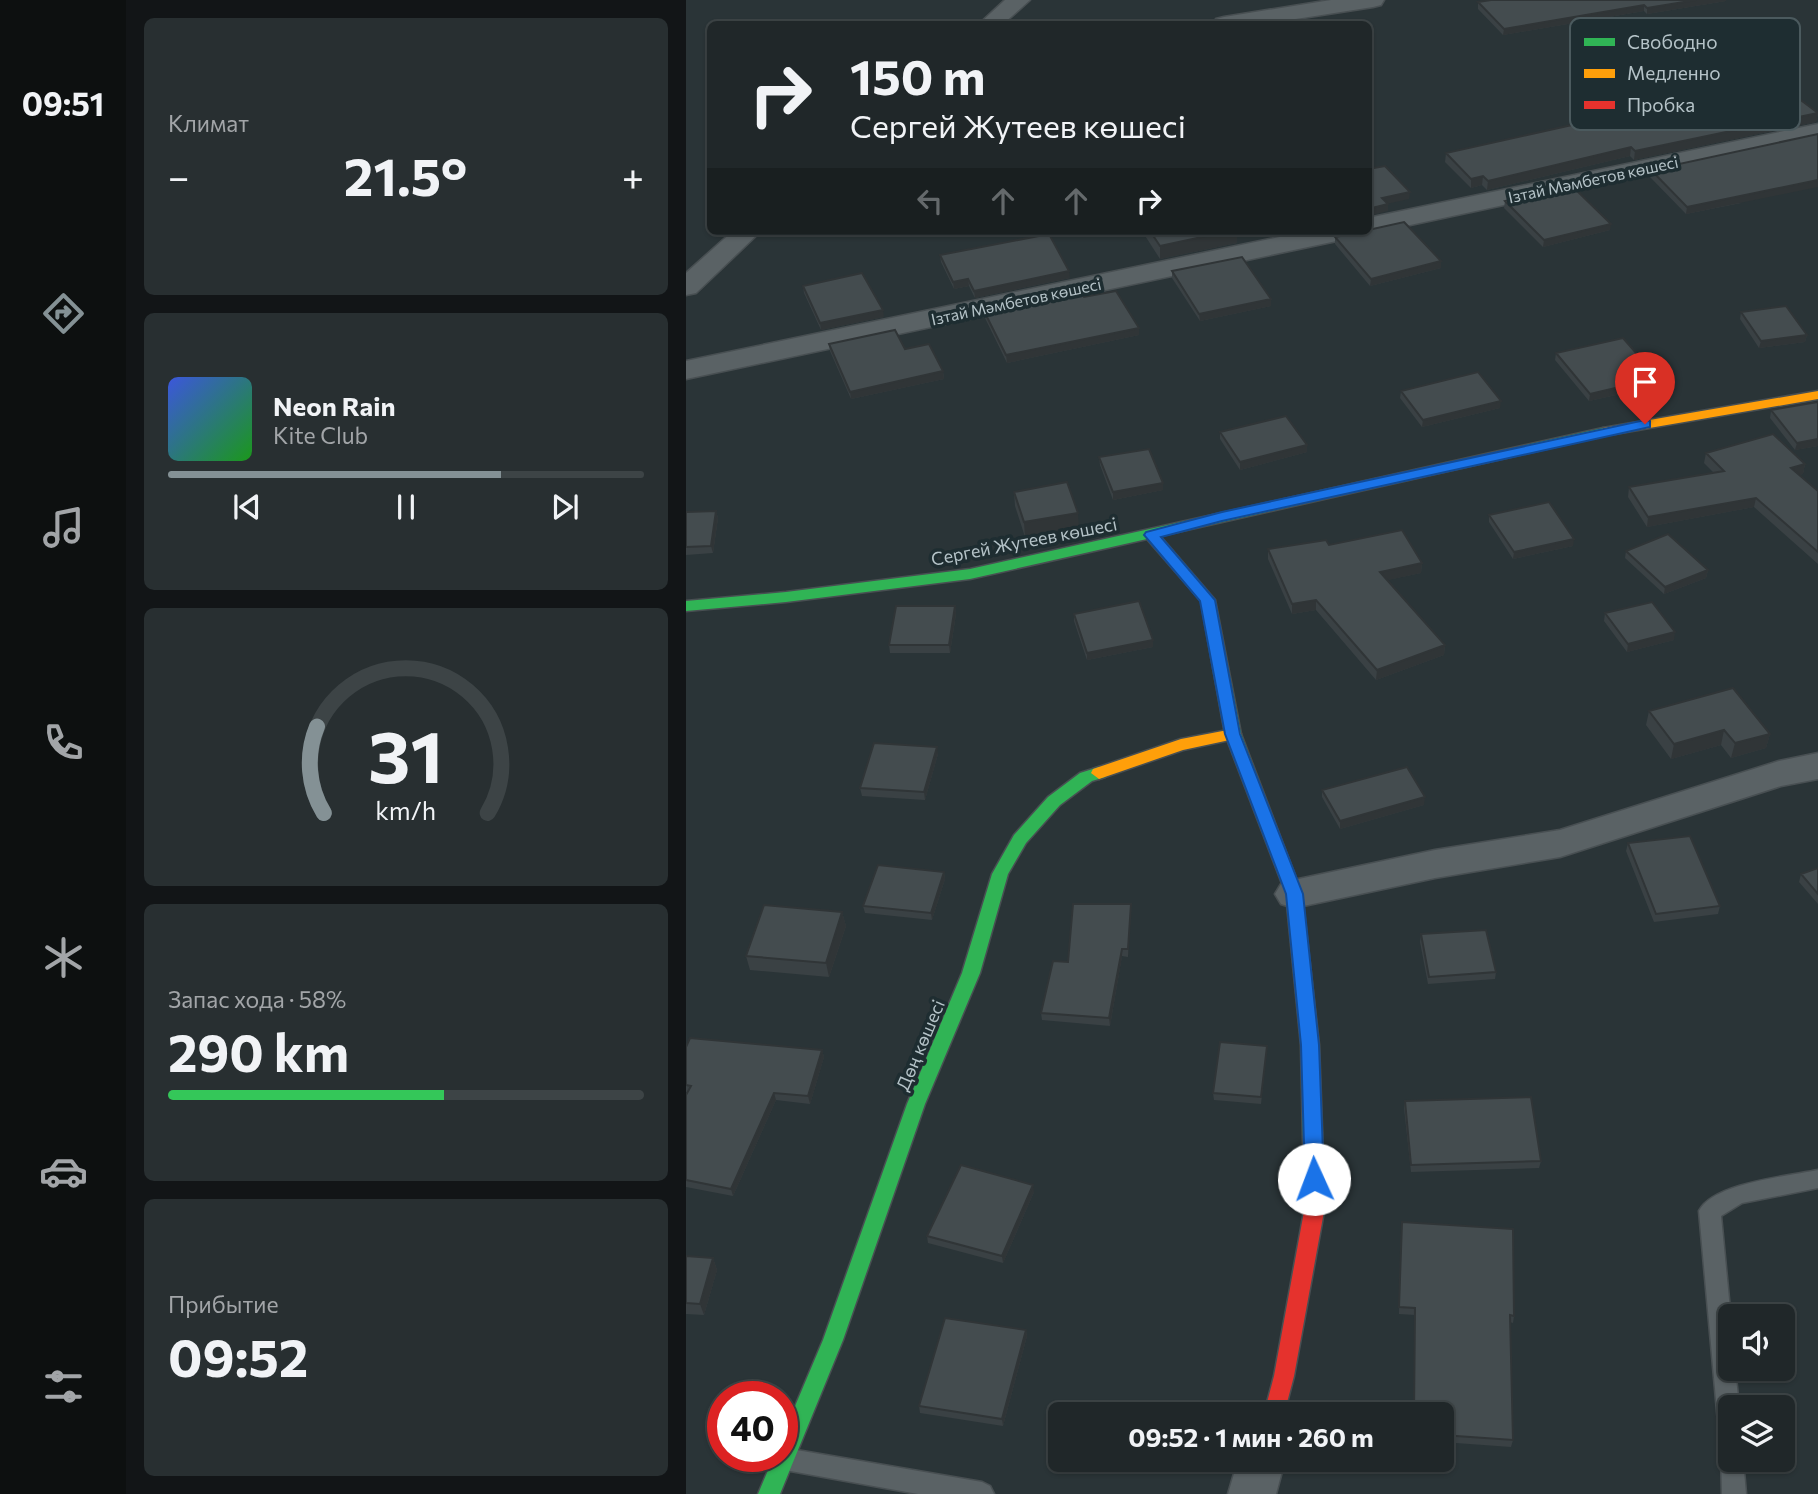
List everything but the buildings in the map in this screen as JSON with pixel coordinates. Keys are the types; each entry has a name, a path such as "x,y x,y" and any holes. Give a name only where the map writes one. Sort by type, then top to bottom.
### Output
{"street":[{"path":"994,21 1019,0"},
{"path":"1243,21 1373,0"},
{"name":"Ізтай Мәмбетов көшесі","path":"1372,225 1818,131"},
{"path":"686,287 744,235"},
{"name":"Ізтай Мәмбетов көшесі","path":"686,370 1327,235"},
{"name":"Сергей Жутеев көшесі","path":"686,606 786,597 970,574 1620,428 1818,396"},
{"path":"1151,535 1208,600 1233,734 1294,894 1310,1045 1315,1206 1277,1402"},
{"name":"Дөң көшесі","path":"798,1427 833,1340 916,1104 971,973 1000,874 1020,839 1054,801 1086,777 1181,745 1233,734"},
{"path":"1294,894 1435,864 1560,844 1779,774 1818,766"},
{"name":"Дөң көшесі","path":"769,1494 779,1472"},
{"path":"1252,1494 1258,1472"}],"lane":[{"path":"1726,1395 1710,1211 1738,1195 1818,1179"},
{"path":"798,1461 982,1494"},
{"path":"1732,1472 1734,1494"}],"traffic: fast":[{"path":"686,606 786,597 970,574 1603,432"},
{"path":"1151,535 1208,600 1233,734 1294,894 1310,1045 1314,1186"},
{"path":"769,1494 833,1340 916,1104 971,973 1000,874 1020,839 1054,801 1086,777 1099,773"}],"traffic: slow":[{"path":"1603,432 1818,395"},
{"path":"1099,773 1181,745 1233,734"}],"traffic: jam":[{"path":"1277,1402 1315,1206 1314,1186"}],"route":[{"path":"1314,1179 1310,1045 1294,894 1233,734 1208,600 1151,535 1222,516 1645,424"}]}
